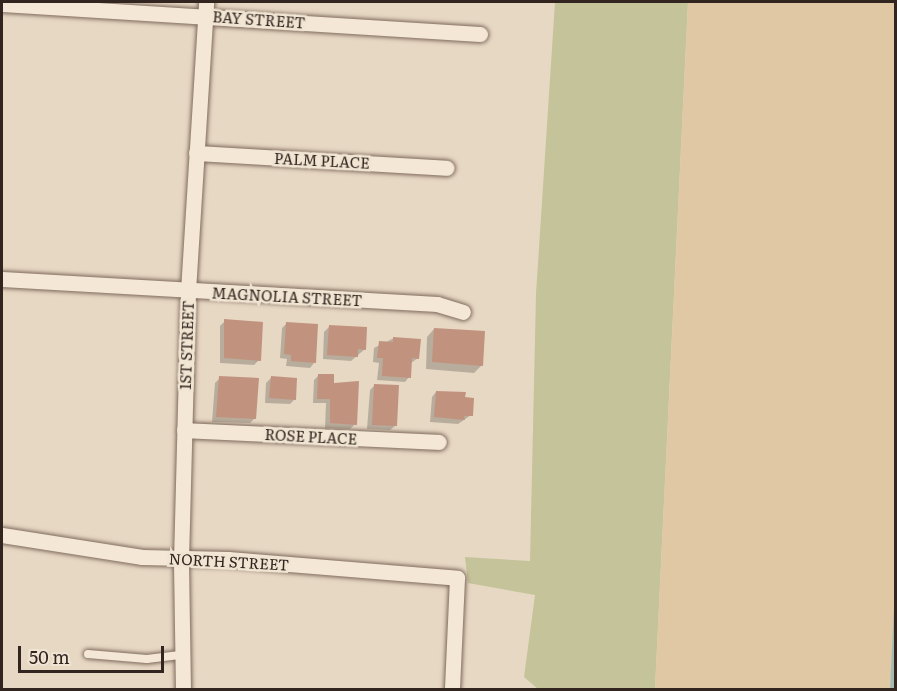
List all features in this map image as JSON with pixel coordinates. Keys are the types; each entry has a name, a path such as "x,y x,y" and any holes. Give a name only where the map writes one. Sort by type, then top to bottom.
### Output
{"street":[{"name":"BAY STREET","path":"2,4 206,9 480,34"},
{"name":"1ST STREET","path":"183,690 181,560 188,291 206,9"},
{"name":"PALM PLACE","path":"196,153 447,168"},
{"name":"MAGNOLIA STREET","path":"2,279 437,304 463,312"},
{"name":"ROSE PLACE","path":"184,430 439,442"},
{"name":"NORTH STREET","path":"2,535 142,557 181,560 228,559 458,578 452,690"}],"lane":[{"path":"88,654 147,659 182,655"}],"green space":[{"path":"555,2 688,2 655,689 538,689 524,677 535,595 468,583 465,557 530,561 536,294"}],"sand":[{"path":"688,2 895,2 896,585 890,689 655,689"}],"shaded area":[{"path":"895,585 895,689 890,689"}],"building":[{"path":"224,319 263,322 261,361 224,358"},
{"path":"286,322 318,324 316,363 291,361 291,355 284,354"},
{"path":"329,325 367,327 366,350 358,349 358,357 327,355"},
{"path":"434,328 485,331 483,366 432,362"},
{"path":"393,337 421,339 419,359 412,358 411,378 382,376 383,358 377,358 379,341 393,342"},
{"path":"318,374 334,374 334,383 359,381 357,425 330,423 330,399 317,399"},
{"path":"219,376 259,378 256,419 216,417"},
{"path":"271,376 297,378 296,400 269,398"},
{"path":"374,384 399,385 397,426 372,425"},
{"path":"436,391 466,392 465,397 474,398 473,416 464,416 465,420 434,417"}]}
